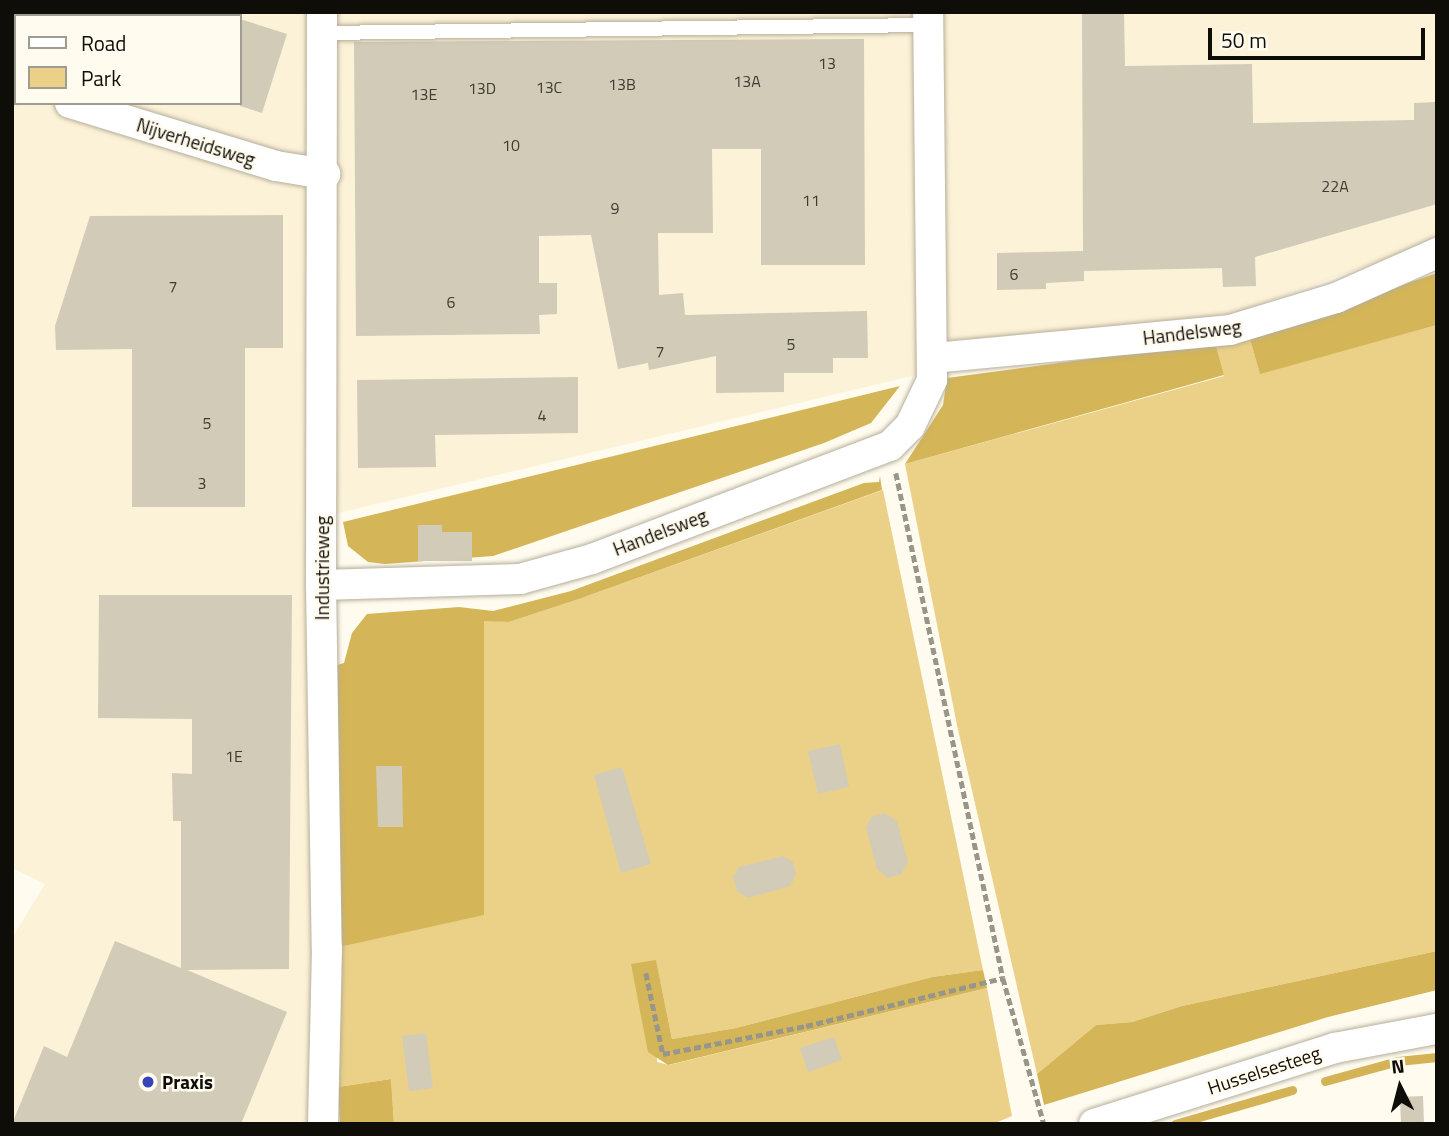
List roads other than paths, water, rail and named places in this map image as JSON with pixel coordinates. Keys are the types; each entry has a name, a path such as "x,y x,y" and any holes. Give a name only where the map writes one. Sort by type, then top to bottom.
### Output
{"street":[{"path":"928,19 934,358"},
{"name":"Industrieweg","path":"323,23 325,174 321,585 327,948 323,1124"},
{"name":"Nijverheidsweg","path":"77,105 276,166 325,174"},
{"name":"Handelsweg","path":"321,585 520,579 592,559 890,446 925,403 934,358 1230,330 1336,298 1437,253"},
{"name":"Husselsesteeg","path":"1094,1124 1335,1048 1437,1029"}],"lane":[{"path":"323,23 928,19"}],"waterway":[{"path":"1325,1081 1398,1061 1437,1057"},
{"path":"1175,1124 1292,1090"}],"place":[{"name":"Praxis","path":"148,1082"}]}
